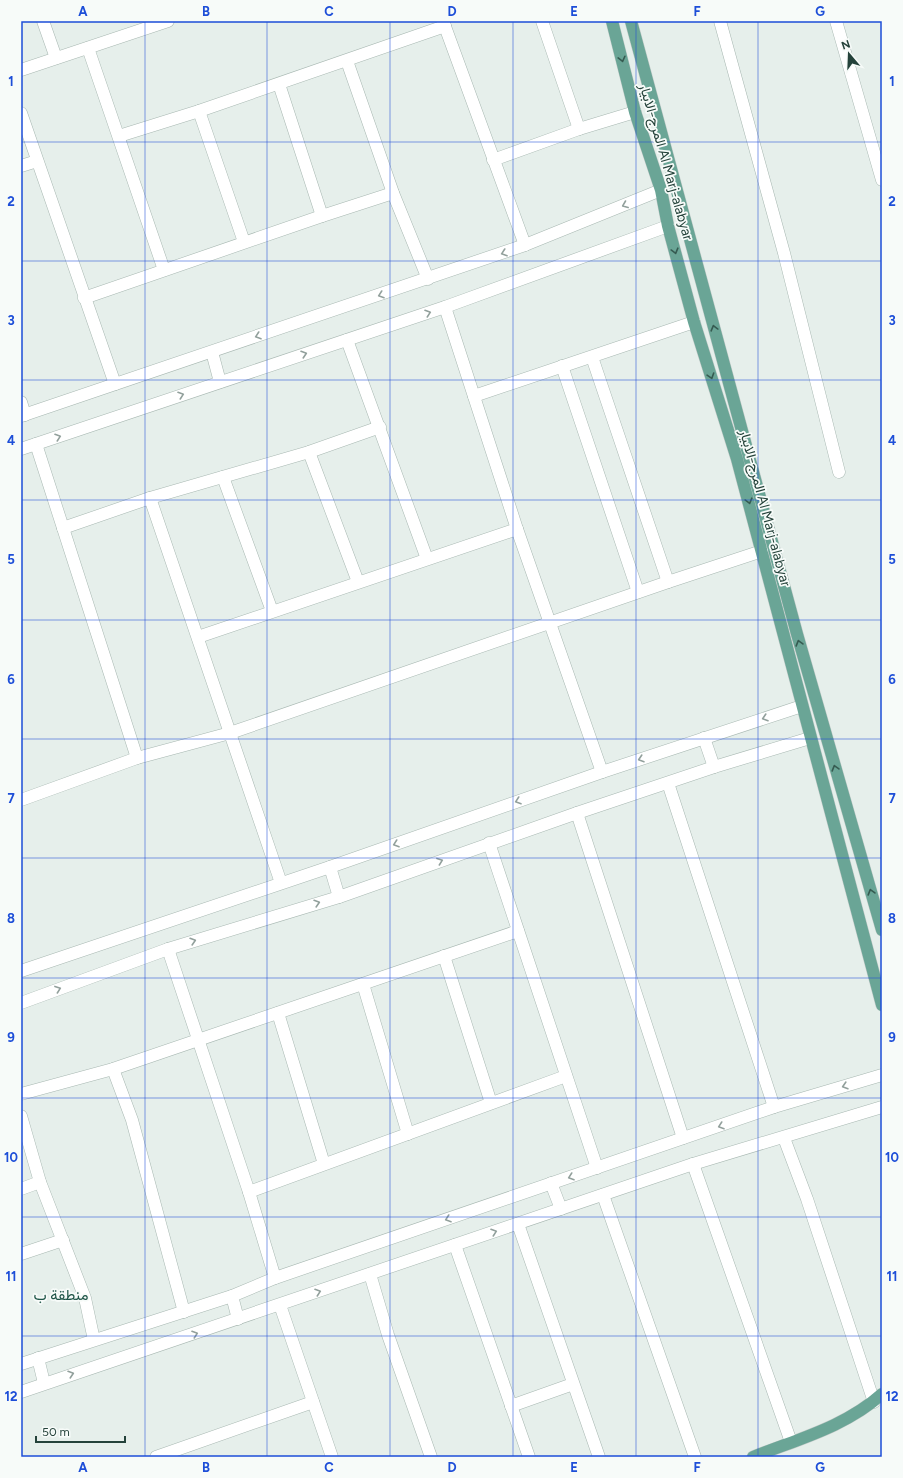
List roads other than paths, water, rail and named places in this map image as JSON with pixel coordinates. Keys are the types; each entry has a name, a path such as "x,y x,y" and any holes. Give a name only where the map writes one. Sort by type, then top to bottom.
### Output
{"main road":[{"name":"المرج-الابيار Al Marj-alabyar","path":"612,21 635,112 661,190 668,226 694,322 737,459 882,1006"},
{"name":"المرج-الابيار Al Marj-alabyar","path":"631,21 797,634 882,930"},
{"path":"754,1457 836,1426 878,1398"}],"street":[{"path":"43,21 56,58"},
{"path":"21,70 168,21"},
{"path":"542,21 579,129"},
{"path":"720,21 784,252 839,472"},
{"path":"836,21 882,180"},
{"path":"119,136 199,111 347,61 444,24 525,246"},
{"path":"88,48 164,270"},
{"path":"347,61 393,193 428,279"},
{"path":"279,84 322,216"},
{"path":"199,111 244,242"},
{"path":"493,160 579,129 635,112"},
{"path":"21,113 114,384"},
{"path":"21,166 37,160"},
{"path":"21,402 23,415 525,246 661,190"},
{"path":"84,298 244,242 393,193"},
{"path":"21,449 445,307 668,226"},
{"path":"445,307 517,529 602,772"},
{"path":"474,396 694,322"},
{"path":"347,340 427,559"},
{"path":"212,352 220,382"},
{"path":"592,356 668,582"},
{"path":"562,366 638,592"},
{"path":"63,528 150,498 309,452 380,427"},
{"path":"36,444 137,758"},
{"path":"309,452 358,582"},
{"path":"223,477 272,611"},
{"path":"150,498 281,883"},
{"path":"198,637 517,529"},
{"path":"21,800 137,758 230,733 550,624 638,592 762,551"},
{"path":"21,971 330,867 602,772 802,706"},
{"path":"704,738 714,767"},
{"path":"21,1003 168,949 339,897 489,843 714,767 810,738"},
{"path":"668,783 774,1108"},
{"path":"578,813 683,1138"},
{"path":"489,843 597,1168"},
{"path":"330,867 339,897"},
{"path":"21,1094 113,1069 518,931"},
{"path":"168,949 249,1192 275,1278"},
{"path":"444,956 491,1103"},
{"path":"363,984 408,1134"},
{"path":"278,1013 324,1164"},
{"path":"113,1069 132,1120 184,1312"},
{"path":"21,1364 232,1296 275,1278 683,1138 882,1075"},
{"path":"249,1192 566,1076"},
{"path":"21,1392 693,1164 784,1138 882,1107"},
{"path":"21,1116 40,1182 85,1298 94,1340"},
{"path":"784,1138 878,1398"},
{"path":"693,1164 791,1442"},
{"path":"21,1188 40,1182"},
{"path":"552,1183 561,1209"},
{"path":"603,1195 694,1457"},
{"path":"518,1224 599,1457"},
{"path":"21,1254 63,1240"},
{"path":"455,1245 529,1457"},
{"path":"370,1274 388,1335 431,1457"},
{"path":"232,1296 238,1319"},
{"path":"280,1305 332,1457"},
{"path":"38,1358 44,1383"},
{"path":"511,1406 574,1384"},
{"path":"156,1457 313,1402"}],"district":[{"name":"منطقة ب","path":"61,1295"}]}
